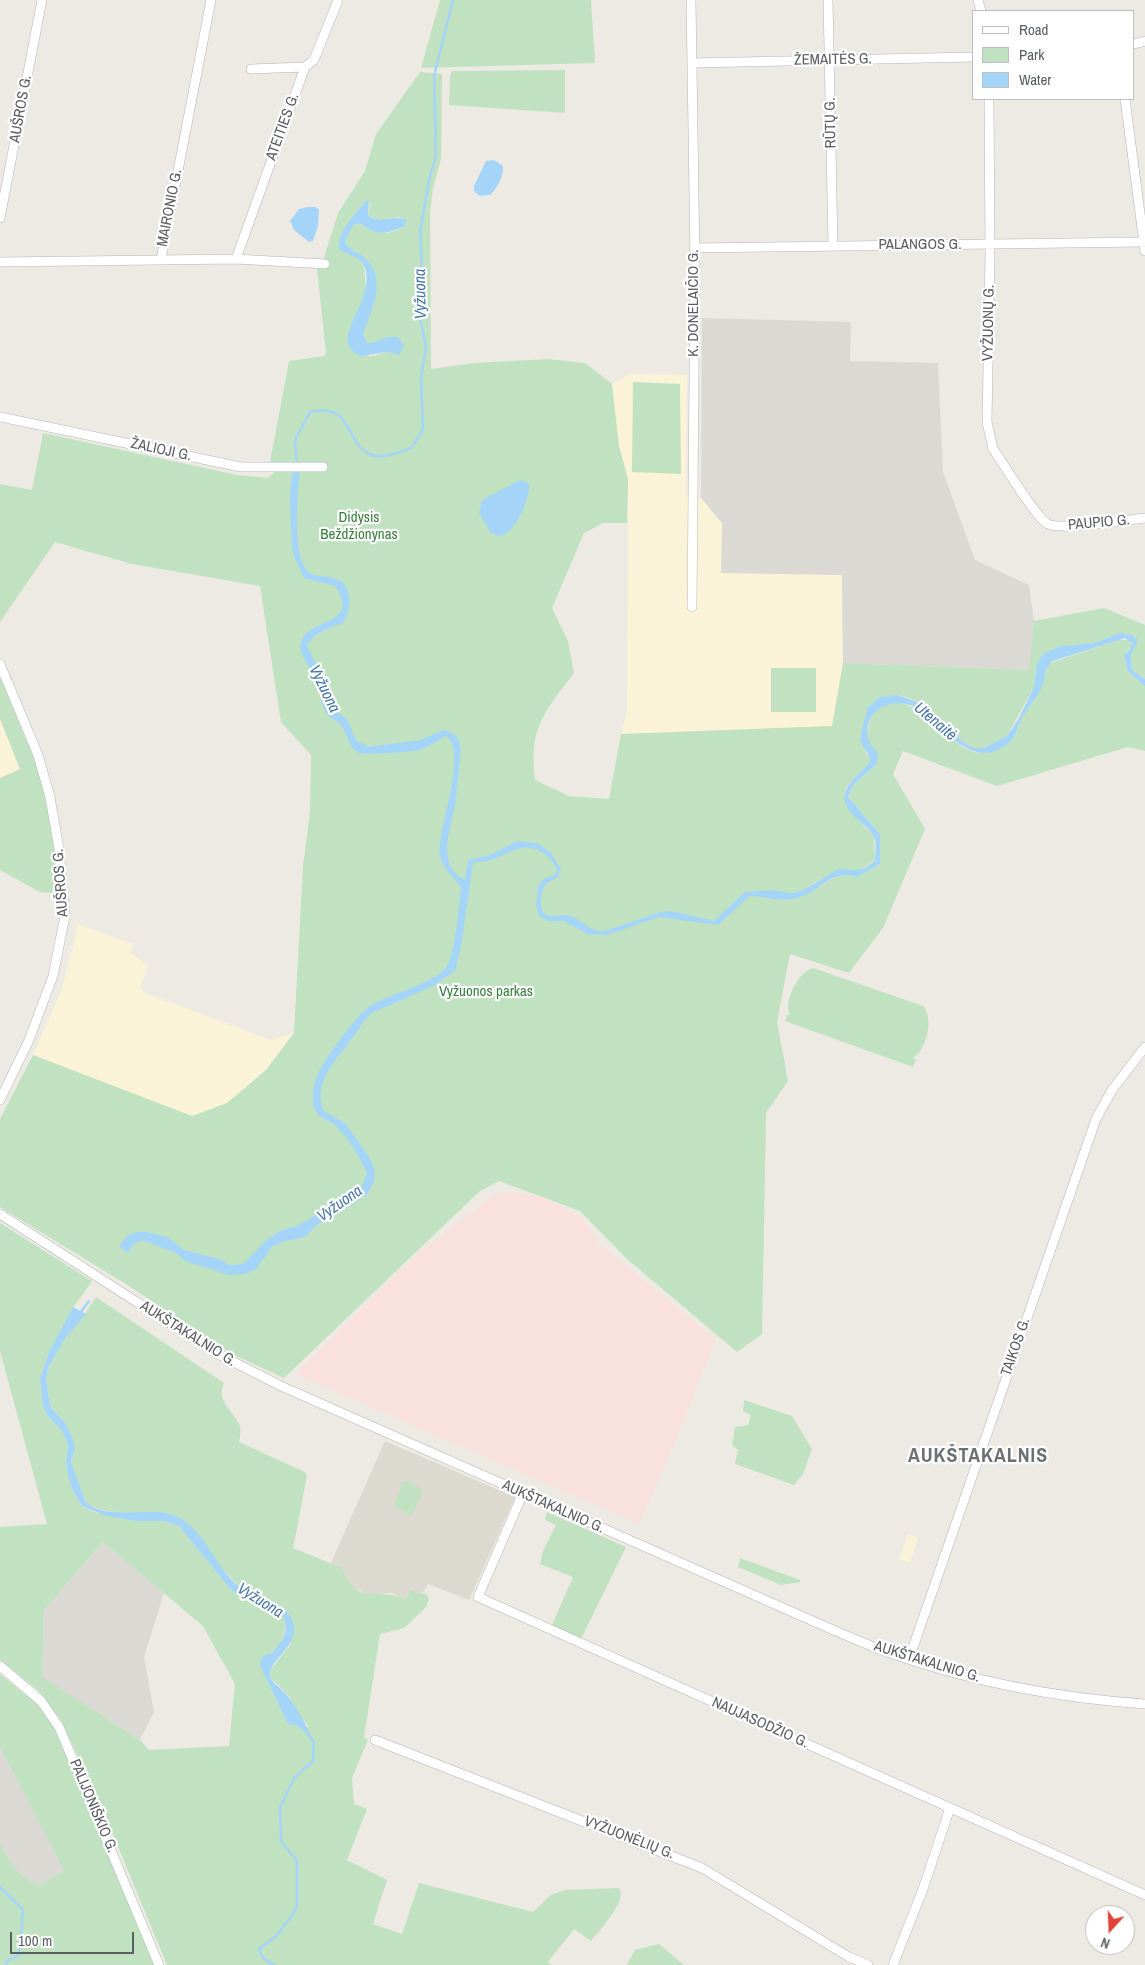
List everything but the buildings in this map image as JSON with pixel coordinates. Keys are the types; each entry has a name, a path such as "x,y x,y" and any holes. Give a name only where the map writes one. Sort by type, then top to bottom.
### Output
{"street":[{"name":"AUŠROS G.","path":"0,218 42,0"},
{"name":"MAIRONIO G.","path":"0,262 160,259 211,0"},
{"name":"ATEITIES G.","path":"236,259 305,67 314,60 338,0"},
{"name":"K. DONELAIČIO G.","path":"691,0 694,248 692,607"},
{"name":"RŪTŲ G.","path":"828,0 833,246"},
{"name":"ŽEMAITĖS G.","path":"692,63 972,57"},
{"path":"251,69 305,67"},
{"name":"VYŽUONŲ G.","path":"988,100 990,245 988,433 993,449 1037,514 1052,525"},
{"path":"1125,100 1144,245"},
{"name":"PALANGOS G.","path":"694,248 1144,245"},
{"path":"160,259 236,259 325,264"},
{"name":"ŽALIOJI G.","path":"0,417 241,466 323,467"},
{"name":"PAUPIO G.","path":"1052,525 1066,526 1145,518"},
{"name":"AUŠROS G.","path":"0,664 38,755 50,797 59,848 65,916 60,946 47,992 29,1040 0,1100"},
{"name":"TAIKOS G.","path":"909,1659 1093,1126 1112,1090 1145,1047"},
{"name":"AUKŠTAKALNIO G.","path":"0,1214 216,1353 282,1386 806,1618 909,1659 1031,1690 1098,1701 1145,1704"},
{"name":"NAUJASODŽIO G.","path":"523,1493 478,1597 1145,1895"},
{"name":"PALIJONIŠKIO G.","path":"0,1666 41,1701 60,1727 159,1965"},
{"name":"VYŽUONĖLIŲ G.","path":"375,1740 702,1868 848,1957 868,1965"},
{"path":"894,1965 923,1889 950,1808"}],"shaded area":[{"path":"702,318 851,322 850,361 938,363 943,472 975,560 1029,585 1034,621 1030,670 843,663 842,575 721,573 722,523 701,498"},
{"path":"630,374 687,375 686,497 701,498 722,523 722,573 842,575 843,663 832,726 621,734 627,712 628,479 619,446 612,384"},
{"path":"0,719 20,769 0,778"},
{"path":"77,924 133,944 130,952 148,966 140,987 145,993 271,1040 294,1033 266,1070 227,1104 192,1116 33,1055 61,991 75,939"},
{"path":"499,1192 512,1192 544,1198 583,1218 599,1244 716,1339 674,1445 639,1524 295,1374 418,1253"},
{"path":"385,1441 515,1497 469,1600 428,1584 423,1592 417,1594 411,1589 406,1599 392,1593 368,1595 350,1585 342,1568 331,1563"},
{"path":"908,1534 918,1538 910,1563 899,1559"},
{"path":"103,1542 164,1593 144,1657 154,1712 140,1740 42,1678 44,1610"},
{"path":"0,1747 65,1870 41,1885 33,1884 16,1871 0,1842"}],"green space":[{"path":"440,0 591,0 595,63 421,68"},
{"path":"565,70 565,113 449,105 452,71"},
{"name":"Vyžuonos parkas","path":"420,72 442,74 441,159 433,188 430,212 431,369 475,363 548,359 585,363 612,384 619,446 628,479 627,523 603,523 584,533 552,608 568,641 574,673 547,710 541,722 534,747 535,780 569,796 609,799 621,734 832,726 843,663 1029,670 1034,621 1104,608 1145,625 1145,679 1132,670 1131,655 1136,637 1131,635 1120,634 1095,643 1063,647 1037,664 1034,687 1007,736 999,742 984,748 974,748 966,744 938,720 925,705 909,698 898,695 868,707 865,752 870,758 869,763 846,787 844,796 862,824 874,836 875,861 856,872 844,869 816,882 804,890 792,893 750,891 743,902 750,896 765,897 803,893 842,875 857,877 880,864 880,834 848,797 854,784 877,764 867,732 874,713 884,704 894,701 906,704 931,720 962,746 977,753 1015,736 1021,719 1042,685 1048,664 1118,640 1130,640 1132,646 1124,655 1127,670 1145,687 1145,751 1128,747 997,786 903,751 893,774 925,829 883,928 849,973 790,954 777,1022 788,1081 766,1113 762,1334 737,1352 627,1259 580,1211 499,1181 480,1191 284,1378 232,1354 129,1286 0,1207 0,1119 33,1055 192,1116 227,1103 266,1070 294,1033 303,866 310,812 311,755 281,722 260,586 132,564 55,542 0,622 0,484 32,490 43,433 237,475 268,478 282,465 270,462 289,361 324,356 326,353 317,269 323,261 338,213 365,171 376,134","holes":["365,201 370,203 368,215 375,219 399,217 407,223 391,232 378,232 361,224 354,224 345,241 350,249 356,252 374,276 363,335 368,343 374,343 399,355 386,352 369,357 357,314 366,290 364,265 360,259 338,245 347,225"]},
{"path":"633,382 680,384 681,474 632,472"},
{"path":"771,668 816,668 816,712 771,712"},
{"path":"0,677 37,766 43,788 58,866 57,893 40,892 0,870 0,778 20,769 0,719"},
{"path":"813,968 923,1006 928,1018 927,1034 922,1048 913,1058 916,1060 913,1067 785,1021 787,1015 790,1015 788,1009 793,988 802,975"},
{"path":"0,1223 92,1281 70,1312 66,1323 49,1352 40,1379 43,1406 47,1415 62,1431 68,1444 66,1462 72,1489 82,1506 94,1512 136,1521 164,1521 179,1526 232,1591 283,1616 285,1625 282,1640 269,1659 265,1676 288,1724 309,1727 298,1714 290,1697 270,1677 271,1669 291,1644 282,1607 240,1587 168,1514 112,1512 101,1510 85,1501 71,1461 75,1449 66,1424 50,1406 46,1379 48,1368 66,1337 74,1325 80,1321 96,1297 224,1383 222,1395 224,1401 240,1426 239,1442 305,1472 307,1476 293,1548 342,1568 348,1580 355,1588 362,1592 385,1594 406,1599 411,1589 417,1593 426,1594 429,1599 426,1607 404,1628 380,1634 364,1737 368,1740 352,1778 354,1804 367,1809 347,1860 387,1880 373,1924 402,1934 419,1883 533,1912 551,1895 565,1890 619,1888 621,1894 616,1908 591,1941 574,1929 548,1962 552,1965 167,1965 107,1820 62,1722 39,1691 0,1660 0,1527 47,1524 0,1351","holes":["103,1542 203,1626 235,1684 229,1746 149,1750 140,1740 42,1677 44,1610"]},
{"path":"744,1400 792,1416 812,1449 803,1474 794,1485 735,1464 738,1450 732,1445 735,1427 748,1425 751,1415 743,1411"},
{"path":"407,1481 423,1490 412,1515 394,1507 403,1482"},
{"path":"547,1512 626,1547 581,1639 552,1625 573,1577 540,1564 543,1551 556,1525 545,1520"},
{"path":"740,1558 800,1580 800,1582 781,1585 738,1567"},
{"path":"0,1674 37,1704 57,1732 154,1965 0,1965 0,1842 16,1869 26,1879 41,1885 64,1870 0,1747"},
{"path":"659,1944 684,1965 627,1965 635,1950"}],"water":[{"path":"494,160 503,166 501,178 490,195 480,196 474,191 474,186 486,161"},
{"path":"365,201 369,201 368,215 373,218 402,218 407,220 405,226 388,232 377,232 361,224 354,224 345,241 351,249 365,258 376,276 376,296 363,335 368,343 389,337 398,337 404,346 399,355 386,352 361,356 351,349 348,340 350,329 365,292 367,278 362,262 339,249 339,242 344,229"},
{"path":"316,207 319,210 318,226 313,241 309,242 294,230 290,221 299,209"},
{"name":"Utenaitė","path":"294,464 300,464 297,522 300,553 304,565 310,573 343,582 349,597 348,613 343,623 318,634 307,646 327,684 334,710 347,719 356,740 369,747 420,740 444,730 454,735 459,741 461,752 456,800 447,849 451,867 456,874 465,880 468,860 490,855 517,841 539,844 551,853 561,869 557,878 548,882 544,887 541,899 543,911 548,915 573,917 596,930 605,931 661,912 671,911 714,921 745,892 771,890 792,893 804,890 838,869 861,869 875,861 876,846 874,837 850,811 844,797 846,790 855,777 869,763 870,758 860,741 862,729 868,707 880,697 898,695 925,705 938,720 966,744 974,748 984,748 1007,736 1019,718 1034,687 1037,664 1043,654 1061,646 1095,643 1119,633 1132,635 1138,640 1131,655 1132,670 1145,679 1145,687 1127,670 1124,655 1130,649 1132,643 1125,638 1053,661 1047,668 1041,689 1023,716 1014,737 1002,748 985,753 962,746 930,722 913,706 894,704 884,706 870,719 868,727 871,745 878,753 877,764 854,784 848,797 880,834 880,864 857,877 848,875 833,878 808,894 794,899 782,900 750,896 718,925 659,917 607,935 588,934 564,921 547,921 539,916 536,906 538,886 544,879 555,875 557,871 552,860 543,853 535,849 522,848 488,861 473,862 461,947 455,971 433,986 372,1013 332,1065 323,1082 321,1101 324,1111 345,1123 370,1158 375,1171 374,1182 367,1195 318,1224 305,1237 282,1242 272,1247 256,1269 246,1274 229,1275 185,1261 178,1254 142,1240 133,1245 128,1253 119,1246 128,1235 137,1232 148,1232 169,1238 184,1250 219,1259 230,1265 243,1264 267,1240 280,1231 299,1225 361,1188 367,1173 358,1155 338,1128 320,1116 315,1110 314,1088 320,1069 364,1010 438,975 445,969 448,963 454,943 461,887 445,868 440,855 440,843 453,774 454,758 452,745 446,736 430,746 419,750 359,753 351,745 342,726 326,713 316,680 300,647 306,634 313,628 338,615 342,608 342,599 335,586 304,578 293,554 290,493"},
{"path":"520,480 529,483 525,505 521,514 511,530 505,534 498,536 491,533 479,513 482,500"},
{"path":"73,1307 86,1314 66,1337 48,1368 46,1379 50,1406 66,1424 73,1440 75,1449 71,1461 85,1501 92,1507 102,1510 113,1512 160,1512 182,1519 192,1527 231,1579 240,1587 281,1607 287,1612 292,1619 293,1636 286,1649 273,1665 270,1677 293,1703 305,1722 311,1738 298,1726 288,1724 260,1666 262,1657 272,1654 284,1636 286,1628 283,1616 232,1591 179,1526 164,1521 136,1521 106,1516 82,1506 72,1489 66,1462 68,1444 62,1431 47,1415 43,1406 40,1379 49,1352"}],"waterway":[{"name":"Vyžuona","path":"297,466 295,440 310,412 324,411 335,413 342,419 363,450 377,456 411,448 423,430 421,377 426,347 419,313 422,269 420,233 429,180 436,156 434,76 453,0"},
{"name":"Vyžuona","path":"79,1314 89,1301"},
{"name":"Vyžuona","path":"274,1965 263,1958 259,1949 276,1936 294,1913 297,1905 297,1861 281,1841 280,1808 294,1778 313,1761 314,1742 309,1735"},
{"path":"0,1887 23,1910 19,1955 7,1961 6,1965"}],"district":[{"name":"AUKŠTAKALNIS","path":"978,1457"}],"park label":[{"name":"Didysis Beždžionynas","path":"359,526"}]}
